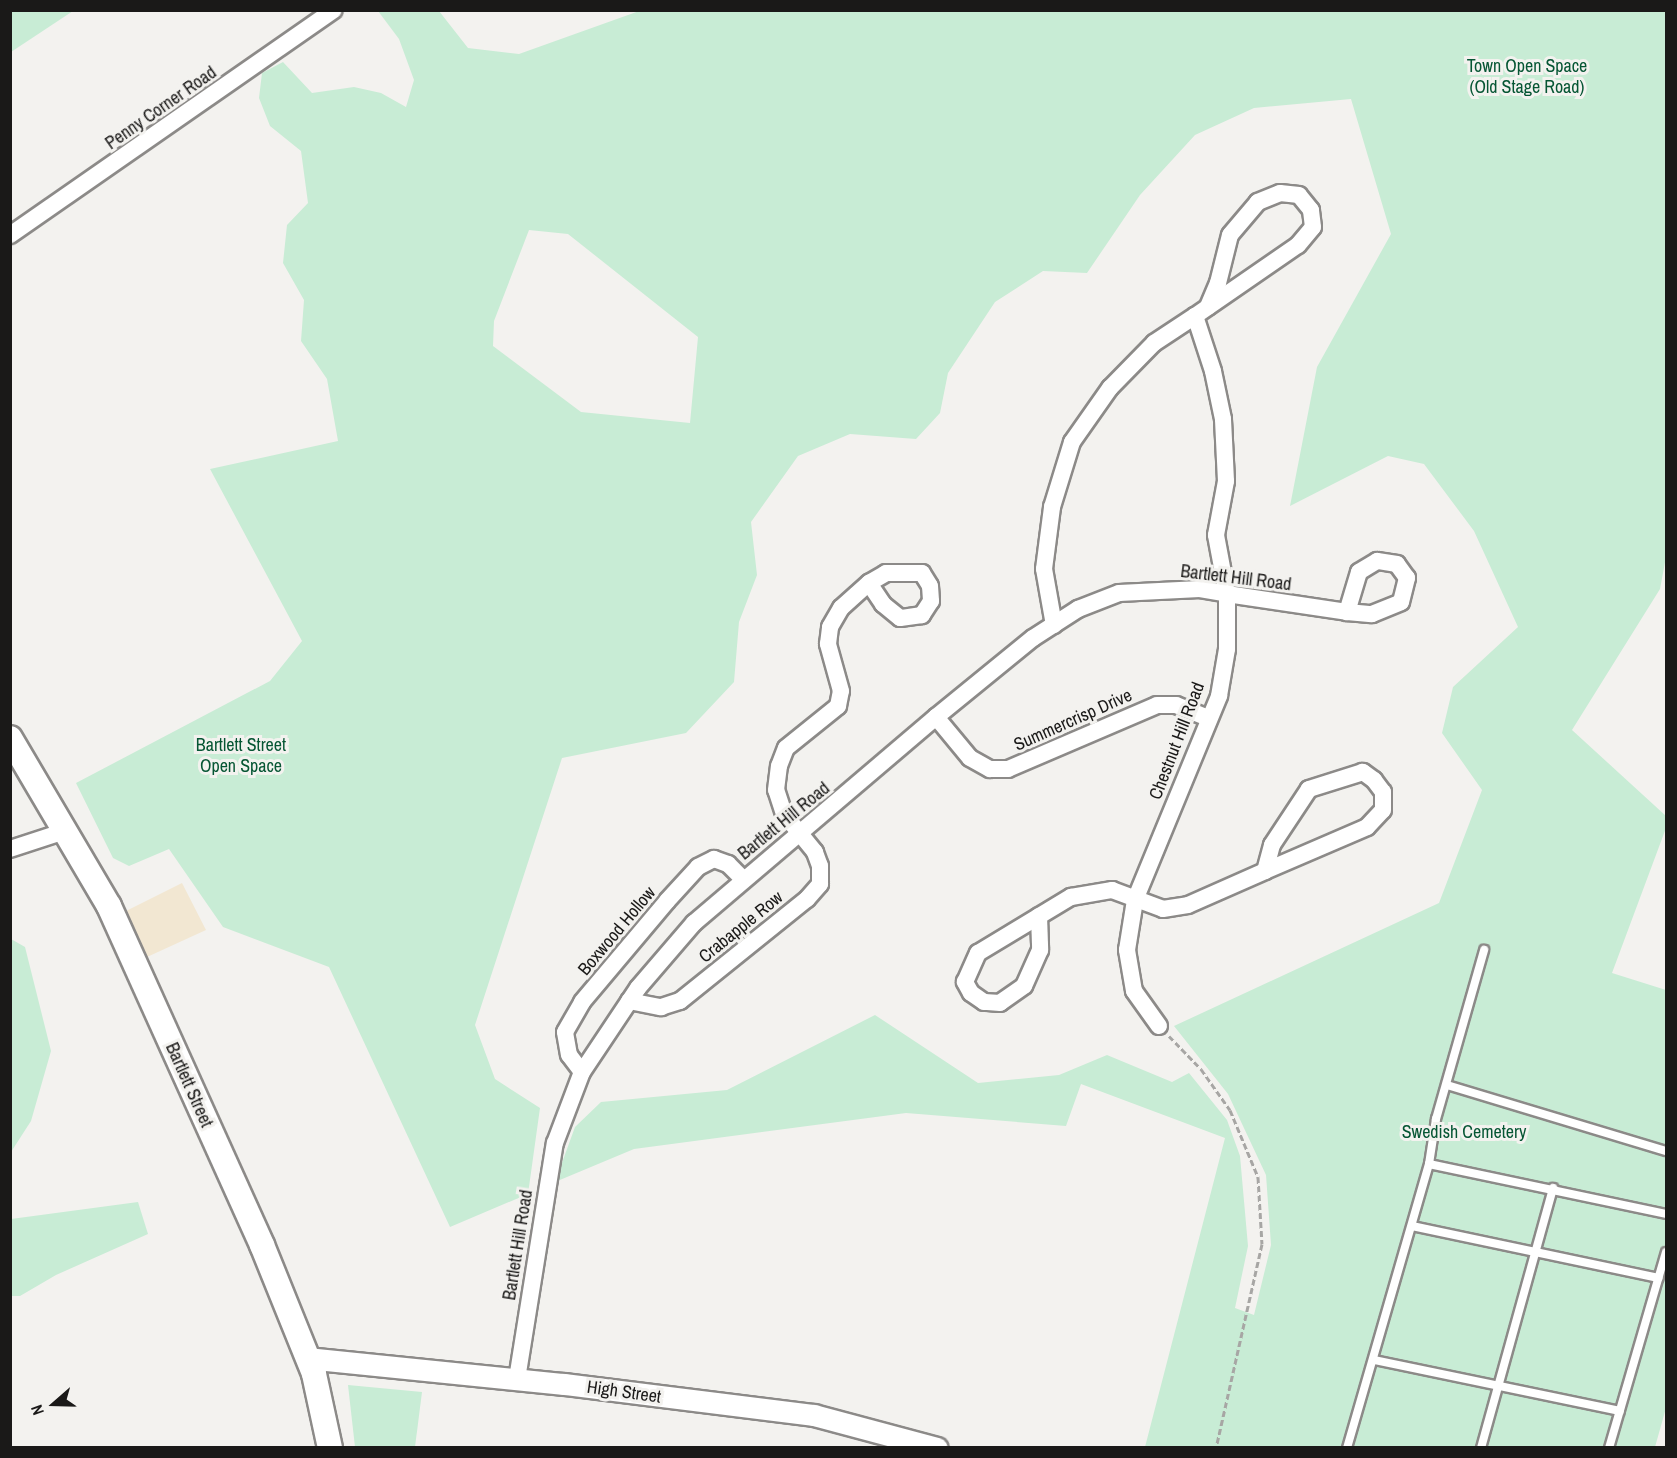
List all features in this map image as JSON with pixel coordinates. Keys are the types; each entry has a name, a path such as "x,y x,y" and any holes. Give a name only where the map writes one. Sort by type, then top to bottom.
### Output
{"main road":[{"name":"Bartlett Street","path":"10,738 109,906 262,1245 307,1358 330,1448"}],"street":[{"name":"Penny Corner Road","path":"10,235 334,10"},
{"path":"1054,625 1044,569 1052,507 1072,442 1117,380 1154,343 1201,312 1298,245 1313,227 1311,210 1299,195 1280,193 1258,202 1230,235 1218,283 1201,312"},
{"name":"Chestnut Hill Road","path":"1159,1026 1134,991 1127,950 1135,900 1219,696 1227,649 1227,594 1216,536 1226,481 1223,419 1201,312"},
{"name":"Crabapple Row","path":"629,1001 661,1007 680,1001 807,899 820,884 820,866 815,852 784,814 776,790 779,766 786,748 838,706 841,691 828,644 830,627 841,609 869,583"},
{"name":"Bartlett Hill Road","path":"517,1379 555,1143 582,1071 629,1001 694,923 936,717 1078,609 1119,593 1200,589 1347,612"},
{"name":"Summercrisp Drive","path":"936,717 970,758 990,769 1008,769 1157,705 1176,705 1209,718"},
{"path":"1039,916 1040,950 1024,987 1000,1003 984,1002 970,993 965,982 978,953 1039,916 1071,897 1094,890 1112,890 1163,909 1188,905 1265,872 1367,826 1383,810 1383,792 1374,780 1363,772 1309,789 1272,845 1265,872"},
{"path":"10,849 65,831"},
{"name":"Boxwood Hollow","path":"582,1071 569,1055 565,1032 582,1002 698,867 714,859 728,864 743,879"},
{"name":"High Street","path":"307,1358 517,1379 814,1415 937,1448"}],"lane":[{"path":"1347,1448 1412,1226 1429,1164 1429,1150 1484,950"},
{"path":"1447,1084 1666,1150"},
{"path":"1429,1164 1553,1188 1666,1214"},
{"path":"1481,1448 1553,1188"},
{"path":"1412,1226 1659,1278"},
{"path":"1609,1448 1666,1252"},
{"path":"1374,1360 1620,1411"}],"path":[{"path":"1159,1026 1201,1069 1230,1110 1258,1177 1262,1244 1216,1448"}],"shaded area":[{"path":"182,883 206,930 147,957 126,911"}],"green space":[{"path":"11,10 73,10 73,11 11,52"},
{"path":"642,10 1666,11 1666,557 1660,589 1572,730 1666,816 1666,828 1612,973 1666,990 1666,1408 1655,1447 1145,1447 1225,1138 1081,1084 1066,1126 906,1113 634,1149 555,1182 575,1127 601,1102 727,1090 875,1015 978,1083 1059,1075 1107,1055 1172,1082 1189,1073 1227,1120 1240,1156 1248,1246 1235,1308 1254,1315 1271,1245 1266,1175 1228,1094 1174,1026 1439,903 1482,790 1442,733 1453,687 1518,627 1474,531 1424,464 1388,456 1290,506 1317,367 1391,234 1351,99 1254,108 1195,135 1140,195 1087,273 1043,271 995,302 948,373 940,413 916,439 850,434 798,456 751,522 757,575 739,622 734,682 686,733 562,758 475,1025 495,1079 540,1108 528,1194 450,1227 329,967 223,927 169,849 129,866 113,858 76,783 270,681 302,641 210,469 338,441 327,379 301,341 304,300 283,263 287,225 308,203 301,151 270,126 259,98 262,73 283,62 312,93 354,87 381,93 406,107 414,80 399,39 378,11 439,11 468,48 519,54","holes":["529,230 568,234 698,337 690,423 581,412 493,346 494,321"]},
{"path":"11,939 25,947 51,1051 31,1121 11,1152"},
{"path":"138,1202 148,1234 56,1275 20,1296 11,1296 11,1219"},
{"path":"348,1385 422,1392 415,1447 355,1447"}],"park label":[{"name":"Town Open Space (Old Stage Road)","path":"1527,77"},
{"name":"Bartlett Street Open Space","path":"241,756"},
{"name":"Swedish Cemetery","path":"1464,1132"}]}
